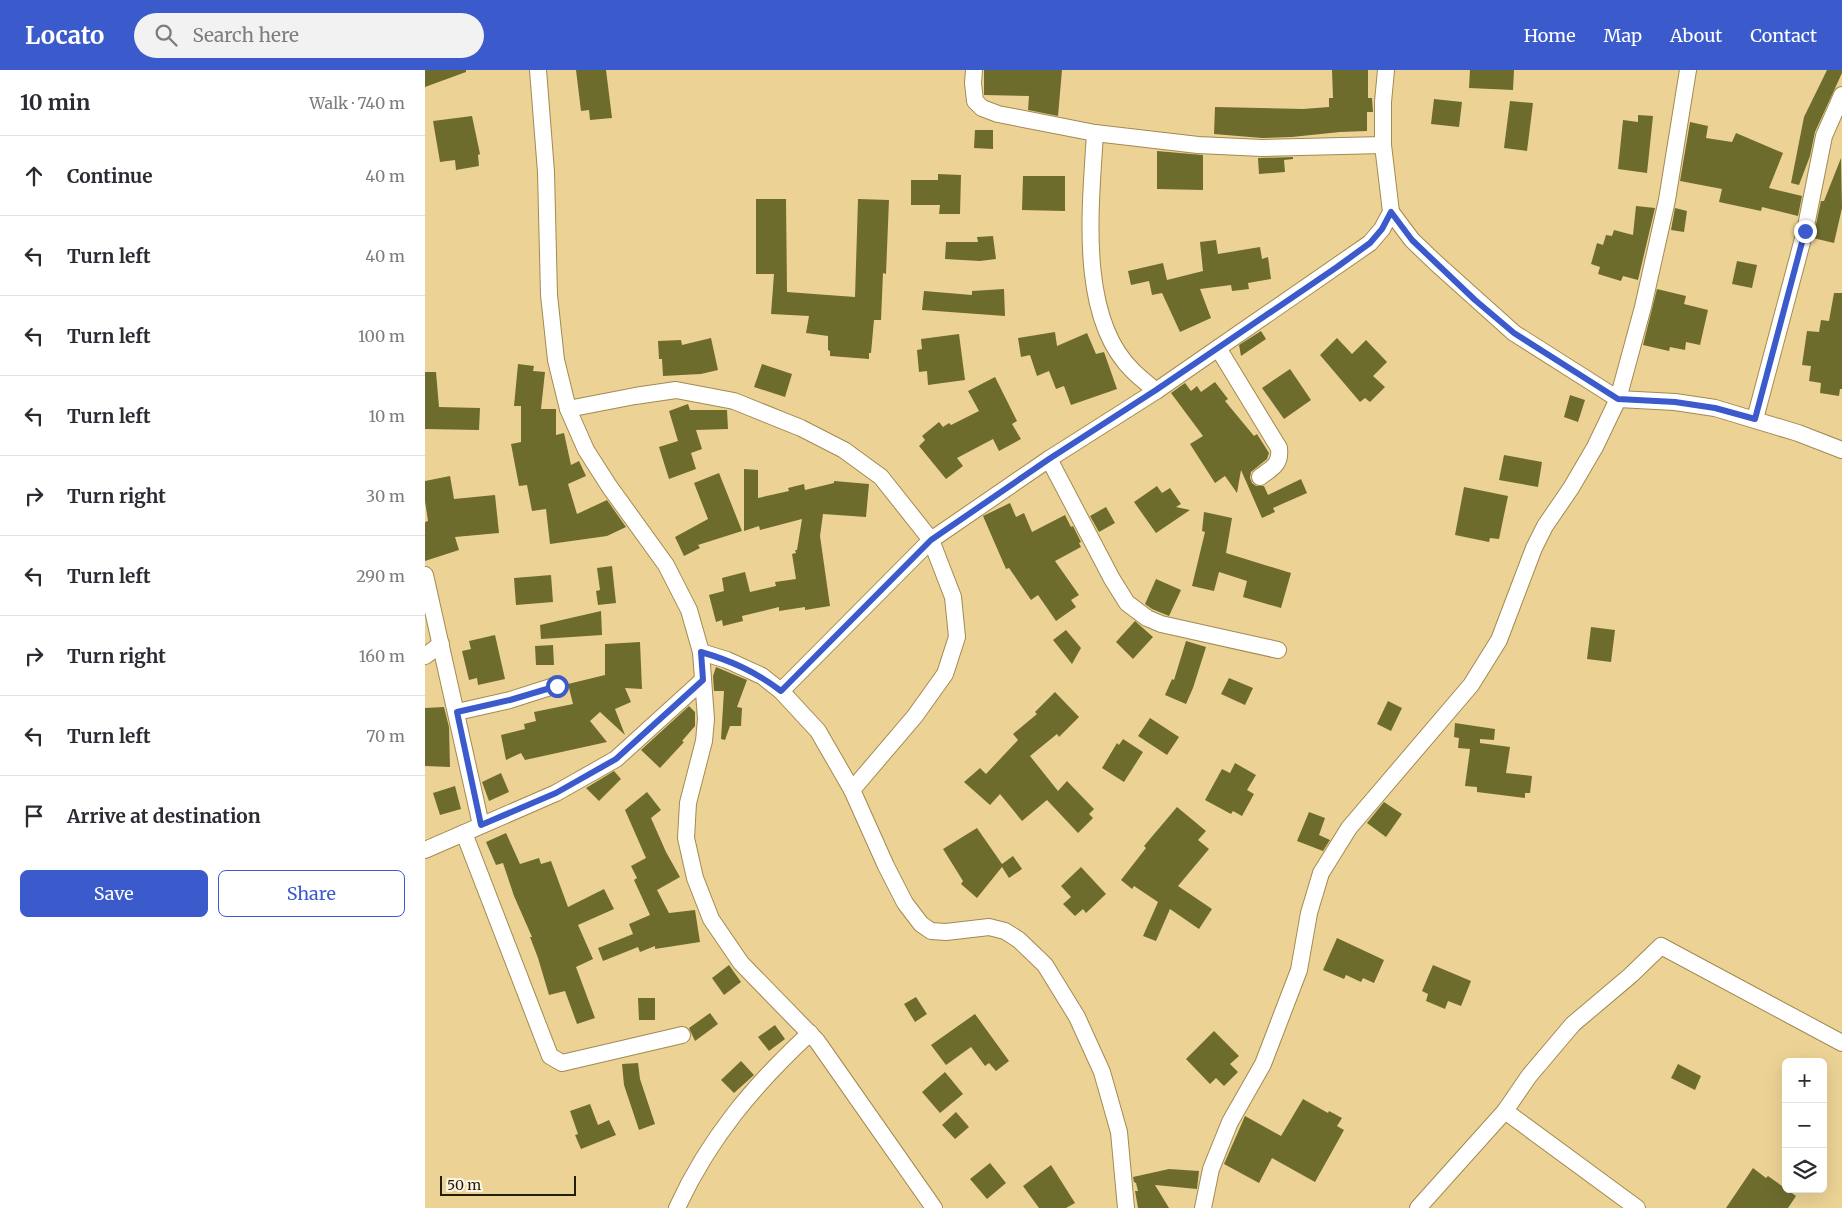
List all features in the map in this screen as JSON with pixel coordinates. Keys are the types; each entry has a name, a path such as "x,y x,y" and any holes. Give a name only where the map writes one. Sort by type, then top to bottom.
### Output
{"street":[{"path":"538,70 546,172 549,295 556,360 568,409 591,457 609,486 667,566 689,610 701,652 706,719 704,741 688,803 686,838 695,878 711,919 741,963 810,1033 934,1208"},
{"path":"974,70 975,101 982,108 998,114 1095,133 1198,145 1262,148 1383,145"},
{"path":"1386,70 1383,102 1383,145 1391,212 1412,240 1475,300 1514,333 1618,399 1675,402 1715,408 1755,419 1842,450"},
{"path":"1203,1208 1211,1169 1230,1122 1263,1064 1299,970 1309,913 1321,873 1349,828 1471,685 1494,647 1513,604 1534,548 1545,526 1571,488 1595,447 1618,399 1643,306 1667,200 1688,70"},
{"path":"1755,419 1805,231 1824,136 1842,95"},
{"path":"1095,133 1091,248 1094,286 1103,323 1115,348 1132,371 1156,390"},
{"path":"781,691 931,540 1049,459 1156,390 1370,243 1382,229 1391,212"},
{"path":"1218,348 1279,448 1280,457 1278,462 1260,477"},
{"path":"568,409 676,390 734,401 801,428 844,450 881,477 931,540 953,597 957,637 945,674 915,716 853,790"},
{"path":"1049,459 1112,579 1127,602 1137,611 1161,624 1279,650"},
{"path":"425,576 481,825"},
{"path":"425,656 441,644"},
{"path":"701,652 727,660 762,676 781,691 818,730 853,790 886,866 905,903 921,924 931,930 946,932 989,927 1005,930 1019,940 1045,965 1077,1016 1102,1072 1119,1132 1126,1208"},
{"path":"425,850 556,793 616,759 703,680"},
{"path":"457,712 510,700 557,686"},
{"path":"464,833 550,1056 562,1063 681,1035"},
{"path":"1418,1208 1505,1111 1529,1076 1573,1024 1631,975 1661,946 1842,1043"},
{"path":"677,1208 684,1192 713,1142 750,1093 810,1033"},
{"path":"1505,1111 1637,1208"}],"building":[{"path":"425,70 466,70 466,72 425,87"},
{"path":"576,70 606,70 612,118 590,120 589,110 581,111"},
{"path":"984,70 1062,70 1058,116 1028,110 1029,96 984,95"},
{"path":"1332,70 1368,70 1368,98 1372,98 1373,112 1367,112 1367,131 1262,138 1214,134 1215,107 1303,109 1329,107 1329,98 1333,98"},
{"path":"1470,70 1514,70 1513,90 1469,88"},
{"path":"1827,70 1842,70 1842,73 1815,132 1810,156 1799,185 1791,183 1804,117"},
{"path":"1434,99 1462,102 1459,127 1431,124"},
{"path":"1510,101 1533,103 1527,151 1504,148"},
{"path":"1638,115 1653,116 1647,173 1618,169 1623,120 1638,122"},
{"path":"472,116 480,154 478,155 479,166 456,170 455,160 440,162 433,121"},
{"path":"1690,122 1708,126 1706,138 1732,142 1736,133 1783,153 1769,188 1802,196 1798,216 1762,207 1761,211 1719,202 1722,189 1680,181"},
{"path":"975,130 993,130 993,149 974,148"},
{"path":"1157,151 1203,155 1203,190 1157,189"},
{"path":"1293,157 1293,159 1284,160 1285,172 1259,174 1258,158"},
{"path":"1841,158 1842,208 1834,243 1813,238 1821,201 1824,201"},
{"path":"938,174 961,175 960,214 939,214 940,205 911,205 911,180 938,180"},
{"path":"1023,176 1065,176 1065,211 1022,210"},
{"path":"756,199 786,199 787,292 855,297 858,199 889,200 886,274 883,273 881,320 874,320 869,359 830,356 828,336 806,333 809,316 771,314 774,274 756,274"},
{"path":"1636,206 1655,208 1638,280 1623,276 1621,281 1598,274 1600,267 1591,264 1597,243 1603,245 1606,235 1612,236 1614,230 1633,235"},
{"path":"1675,208 1687,211 1684,232 1671,230"},
{"path":"993,236 996,259 980,261 945,259 946,242 978,242 977,237"},
{"path":"1216,240 1218,254 1260,247 1262,259 1268,257 1271,279 1248,283 1249,289 1232,291 1231,285 1200,289 1211,318 1180,332 1162,293 1152,295 1149,281 1131,285 1128,271 1163,263 1167,280 1203,271 1200,242"},
{"path":"1737,261 1757,265 1752,288 1732,284"},
{"path":"1004,289 1005,316 922,310 924,291 972,295 972,291"},
{"path":"1657,289 1686,296 1684,304 1708,310 1700,345 1686,342 1685,350 1670,347 1669,351 1643,345"},
{"path":"1834,293 1842,293 1842,389 1840,389 1839,396 1820,393 1821,383 1809,381 1811,366 1802,365 1807,331 1819,332 1821,320 1829,321"},
{"path":"1261,331 1266,339 1241,356 1239,345"},
{"path":"1055,332 1057,346 1087,333 1096,354 1104,352 1117,389 1071,405 1064,386 1056,389 1049,371 1037,376 1030,355 1021,357 1018,338"},
{"path":"959,334 965,380 928,385 927,371 919,372 917,350 922,349 921,339"},
{"path":"711,338 718,370 701,374 663,376 662,359 659,359 658,341 681,340 682,345"},
{"path":"1337,338 1352,354 1366,340 1387,362 1373,376 1385,387 1370,402 1365,398 1360,402 1320,355"},
{"path":"518,364 534,366 533,371 545,372 541,409 556,409 556,435 564,433 571,465 579,461 586,476 568,484 577,514 607,500 626,527 607,536 550,544 546,509 532,511 527,485 519,486 511,444 521,442 521,406 514,406"},
{"path":"762,364 792,374 785,397 754,387"},
{"path":"1290,369 1311,400 1284,419 1262,388"},
{"path":"425,372 436,372 439,407 480,408 479,430 425,429"},
{"path":"995,377 1017,421 1012,424 1021,439 999,451 993,439 957,458 963,466 946,479 919,446 925,440 922,436 939,422 943,427 949,423 951,425 979,411 968,391"},
{"path":"1215,382 1228,399 1225,401 1254,436 1257,434 1269,453 1267,459 1251,472 1250,478 1252,483 1256,486 1264,486 1268,495 1301,479 1307,493 1273,508 1275,512 1262,518 1241,470 1237,493 1225,476 1215,483 1190,444 1203,436 1171,393 1185,383 1191,391 1197,386 1201,392"},
{"path":"1570,395 1585,400 1578,422 1564,417"},
{"path":"688,404 690,410 727,410 728,429 696,430 702,449 691,453 696,469 669,479 659,447 678,441 669,411"},
{"path":"1504,455 1542,462 1538,487 1499,480"},
{"path":"744,469 758,470 758,498 789,491 788,488 804,484 805,490 834,483 834,481 869,484 866,517 823,514 820,536 830,606 805,610 805,607 779,611 779,607 742,616 743,621 723,626 722,620 716,622 709,595 724,591 722,578 745,572 750,592 776,586 775,582 796,579 792,554 796,553 795,550 797,550 802,519 760,530 759,526 744,531"},
{"path":"719,473 742,531 698,545 700,548 684,556 675,537 708,519 694,483"},
{"path":"450,476 454,499 495,495 499,533 455,537 459,550 425,561 425,522 428,521 425,481"},
{"path":"1157,486 1162,493 1170,488 1181,504 1176,507 1190,510 1156,533 1134,502"},
{"path":"1464,487 1508,496 1499,539 1490,538 1489,542 1455,535"},
{"path":"1010,503 1016,517 1024,513 1032,532 1065,515 1081,542 1079,543 1081,547 1055,561 1079,595 1071,600 1076,607 1056,621 1038,595 1031,600 1009,568 1006,569 983,516"},
{"path":"1106,507 1115,523 1099,532 1090,516"},
{"path":"1204,512 1232,518 1226,553 1291,573 1281,608 1243,597 1247,581 1219,572 1214,591 1192,586 1205,532 1202,531"},
{"path":"612,566 616,603 598,605 596,591 600,590 597,568"},
{"path":"551,575 553,602 516,605 514,578"},
{"path":"1156,579 1181,590 1169,616 1145,604"},
{"path":"601,611 602,635 541,639 540,625"},
{"path":"1135,621 1153,637 1133,659 1116,642"},
{"path":"1591,627 1615,630 1611,662 1587,659"},
{"path":"1066,630 1081,648 1072,664 1053,640"},
{"path":"495,635 505,679 478,685 477,678 469,680 462,651 471,649 469,641"},
{"path":"1186,641 1206,647 1186,704 1165,695 1172,679 1174,680"},
{"path":"640,642 642,689 625,688 631,702 615,709 625,735 600,712 590,721 607,742 525,760 521,753 506,760 501,735 525,729 524,724 536,721 534,712 573,704 568,684 605,675 605,644"},
{"path":"553,645 554,665 536,665 535,646"},
{"path":"716,667 747,680 737,707 742,708 741,726 730,726 725,740 721,739 724,691 714,691 713,676"},
{"path":"1229,678 1253,688 1245,705 1221,694"},
{"path":"1055,692 1079,717 1059,737 1057,734 1030,756 1058,791 1067,781 1094,809 1089,814 1093,818 1078,833 1047,800 1022,821 1000,794 990,805 964,782 980,768 986,774 1018,740 1013,734 1037,714 1035,712"},
{"path":"1388,701 1402,708 1391,731 1377,724"},
{"path":"689,706 695,712 695,726 682,741 684,742 660,768 641,750"},
{"path":"444,707 449,727 450,767 425,766 425,708"},
{"path":"1150,718 1179,737 1167,755 1138,736"},
{"path":"1455,723 1495,729 1494,740 1480,739 1480,743 1510,747 1506,773 1532,776 1530,793 1525,793 1525,798 1477,792 1477,787 1465,786 1470,749 1458,748 1459,738 1454,737"},
{"path":"1123,739 1143,752 1124,782 1102,768 1117,743 1119,745"},
{"path":"1235,763 1256,775 1247,790 1254,794 1242,816 1233,811 1231,814 1205,800 1222,769 1230,773"},
{"path":"614,771 621,779 599,801 586,788"},
{"path":"501,773 509,792 489,801 482,782"},
{"path":"455,786 461,809 440,815 433,793"},
{"path":"647,792 661,810 651,818 666,852 680,877 657,890 669,913 695,910 700,942 655,949 655,946 640,952 638,947 603,961 598,948 633,934 629,924 650,915 634,880 637,878 631,866 646,858 625,810"},
{"path":"1384,802 1402,814 1386,837 1367,823"},
{"path":"1177,807 1206,831 1198,840 1209,849 1178,886 1212,909 1199,929 1170,909 1156,941 1143,936 1158,902 1134,886 1132,889 1121,880 1146,848 1144,846"},
{"path":"1309,812 1325,818 1319,835 1330,840 1323,851 1297,841"},
{"path":"977,828 1002,864 1013,856 1022,869 1009,878 1002,867 977,898 961,884 963,881 943,849"},
{"path":"506,833 520,864 539,858 541,864 551,861 568,907 604,889 614,909 578,925 593,959 576,967 595,1018 577,1024 565,991 549,995 530,937 532,937 514,896 503,863 496,865 486,842"},
{"path":"1081,867 1106,894 1086,913 1083,909 1075,916 1063,904 1071,897 1061,886"},
{"path":"1337,938 1384,960 1374,983 1363,978 1361,982 1346,975 1344,979 1323,970"},
{"path":"729,965 741,982 724,995 712,978"},
{"path":"1433,965 1471,981 1461,1006 1448,1001 1445,1009 1426,1001 1428,994 1422,991"},
{"path":"916,997 927,1014 915,1022 904,1004"},
{"path":"638,998 655,998 655,1020 639,1020"},
{"path":"710,1013 718,1024 695,1041 689,1028"},
{"path":"975,1014 1009,1061 996,1071 989,1063 985,1066 971,1047 946,1065 931,1045"},
{"path":"775,1025 785,1039 769,1051 758,1037"},
{"path":"1214,1031 1239,1056 1230,1064 1238,1072 1224,1086 1216,1078 1210,1084 1186,1059"},
{"path":"741,1061 754,1075 734,1093 721,1080"},
{"path":"638,1063 640,1079 655,1124 639,1130 624,1085 622,1064"},
{"path":"1678,1064 1701,1076 1695,1090 1671,1078"},
{"path":"945,1072 963,1094 940,1113 922,1092"},
{"path":"1303,1099 1328,1113 1329,1111 1342,1118 1337,1126 1344,1130 1315,1182 1272,1158 1259,1183 1224,1164 1245,1116 1281,1136"},
{"path":"590,1104 598,1125 609,1120 616,1135 581,1149 575,1135 578,1134 570,1111"},
{"path":"956,1112 969,1127 955,1139 942,1125"},
{"path":"990,1163 1006,1183 987,1199 970,1179"},
{"path":"1051,1165 1075,1203 1066,1208 1039,1208 1023,1186"},
{"path":"1753,1168 1766,1178 1768,1176 1782,1186 1782,1193 1792,1193 1796,1196 1788,1208 1726,1208"},
{"path":"1169,1169 1199,1171 1197,1189 1155,1185 1169,1208 1138,1208 1135,1191 1138,1191 1133,1177"}],"route":[{"path":"557,686 510,700 457,712 481,825 556,793 616,759 703,680 701,652 727,660 762,676 781,691 931,540 1337,267 1370,243 1382,229 1391,212 1412,240 1475,300 1514,333 1618,399 1675,402 1715,408 1755,419 1805,231"}]}
